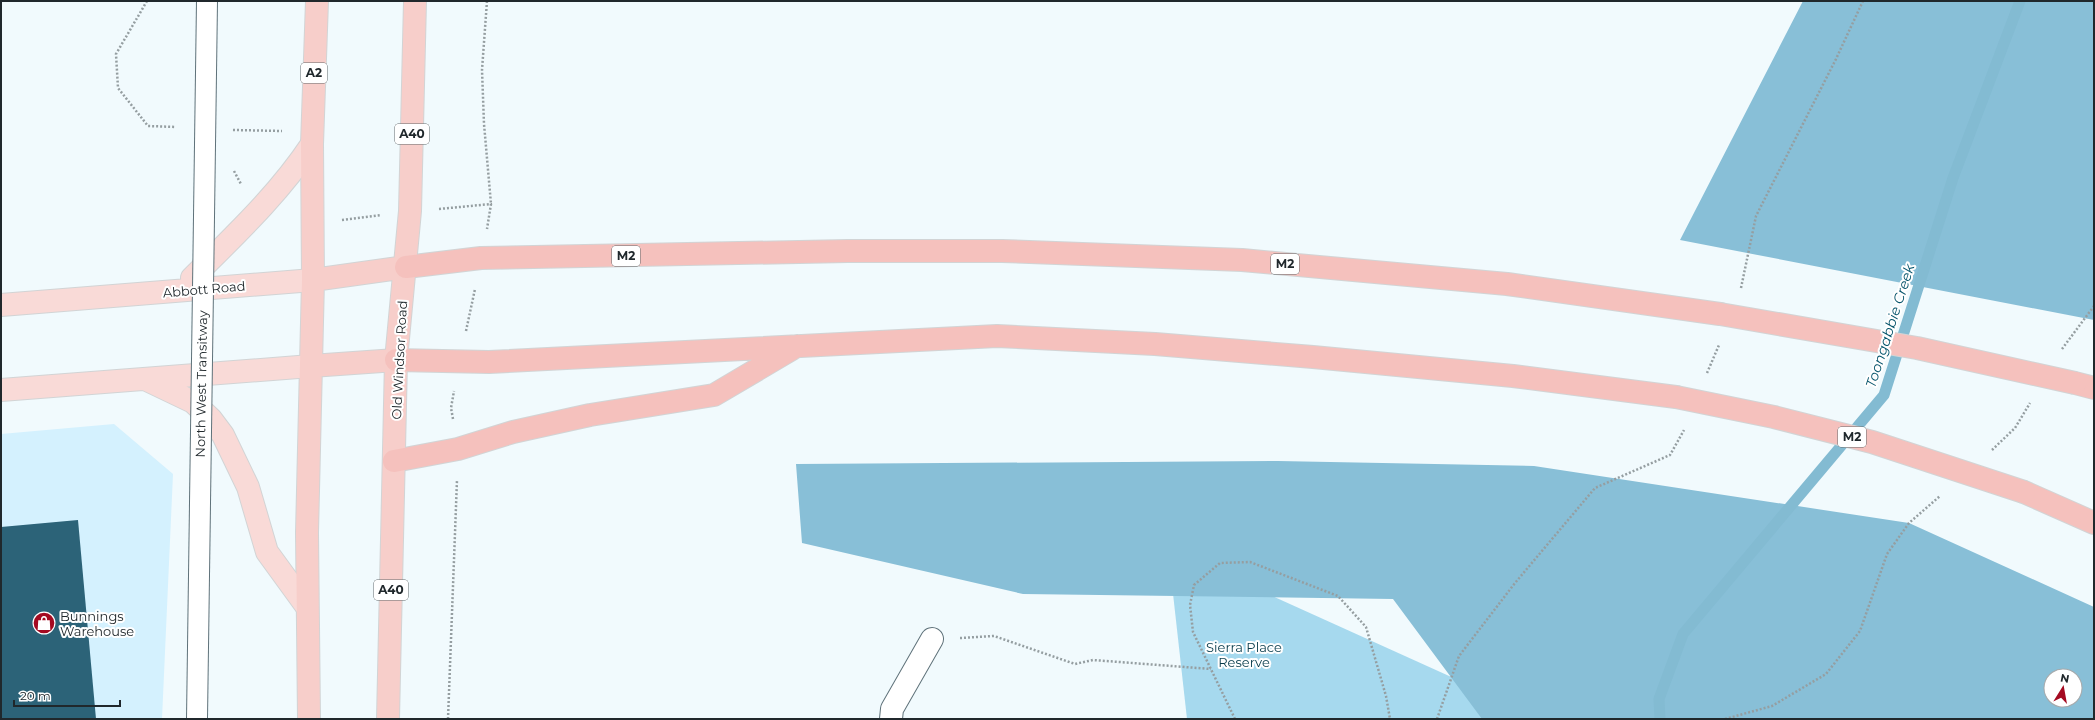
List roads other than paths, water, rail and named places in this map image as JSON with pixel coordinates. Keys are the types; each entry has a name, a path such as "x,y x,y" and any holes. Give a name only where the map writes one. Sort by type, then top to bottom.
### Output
{"highway":[{"name":"A2","path":"311,366 313,280 312,144 317,1"},
{"name":"Old Windsor Road","path":"388,719 396,360 406,267 410,211 415,1"},
{"name":"M2","path":"406,267 481,258 848,252 1025,252 1242,260 1507,284 1720,314 1917,348 2084,386"},
{"name":"Abbott Road","path":"313,280 406,267"},
{"name":"M2","path":"396,360 489,362 997,336 1155,344 1513,376 1676,397 1774,417 1872,442 2024,492 2094,523"},
{"name":"M2","path":"394,461 458,449 513,432 590,415 714,395 800,345"},
{"path":"310,719 307,607 311,366 396,360"}],"main road":[{"path":"178,291 257,214 294,171 312,144"},
{"name":"Abbott Road","path":"1,305 313,280"},
{"path":"1,390 146,380 311,366"},
{"path":"146,380 193,402 211,418 223,435 248,487 268,552 307,607"}],"street":[{"path":"891,719 892,709 932,639"}],"lane":[{"name":"North West Transitway","path":"197,719 207,1"}],"waterway":[{"name":"Toongabbie Creek","path":"1660,719 1659,699 1683,634 1884,395 1953,178 2020,1"}],"place":[{"name":"Bunnings Warehouse","path":"44,623"}],"park label":[{"name":"Sierra Place Reserve","path":"1244,654"}]}
